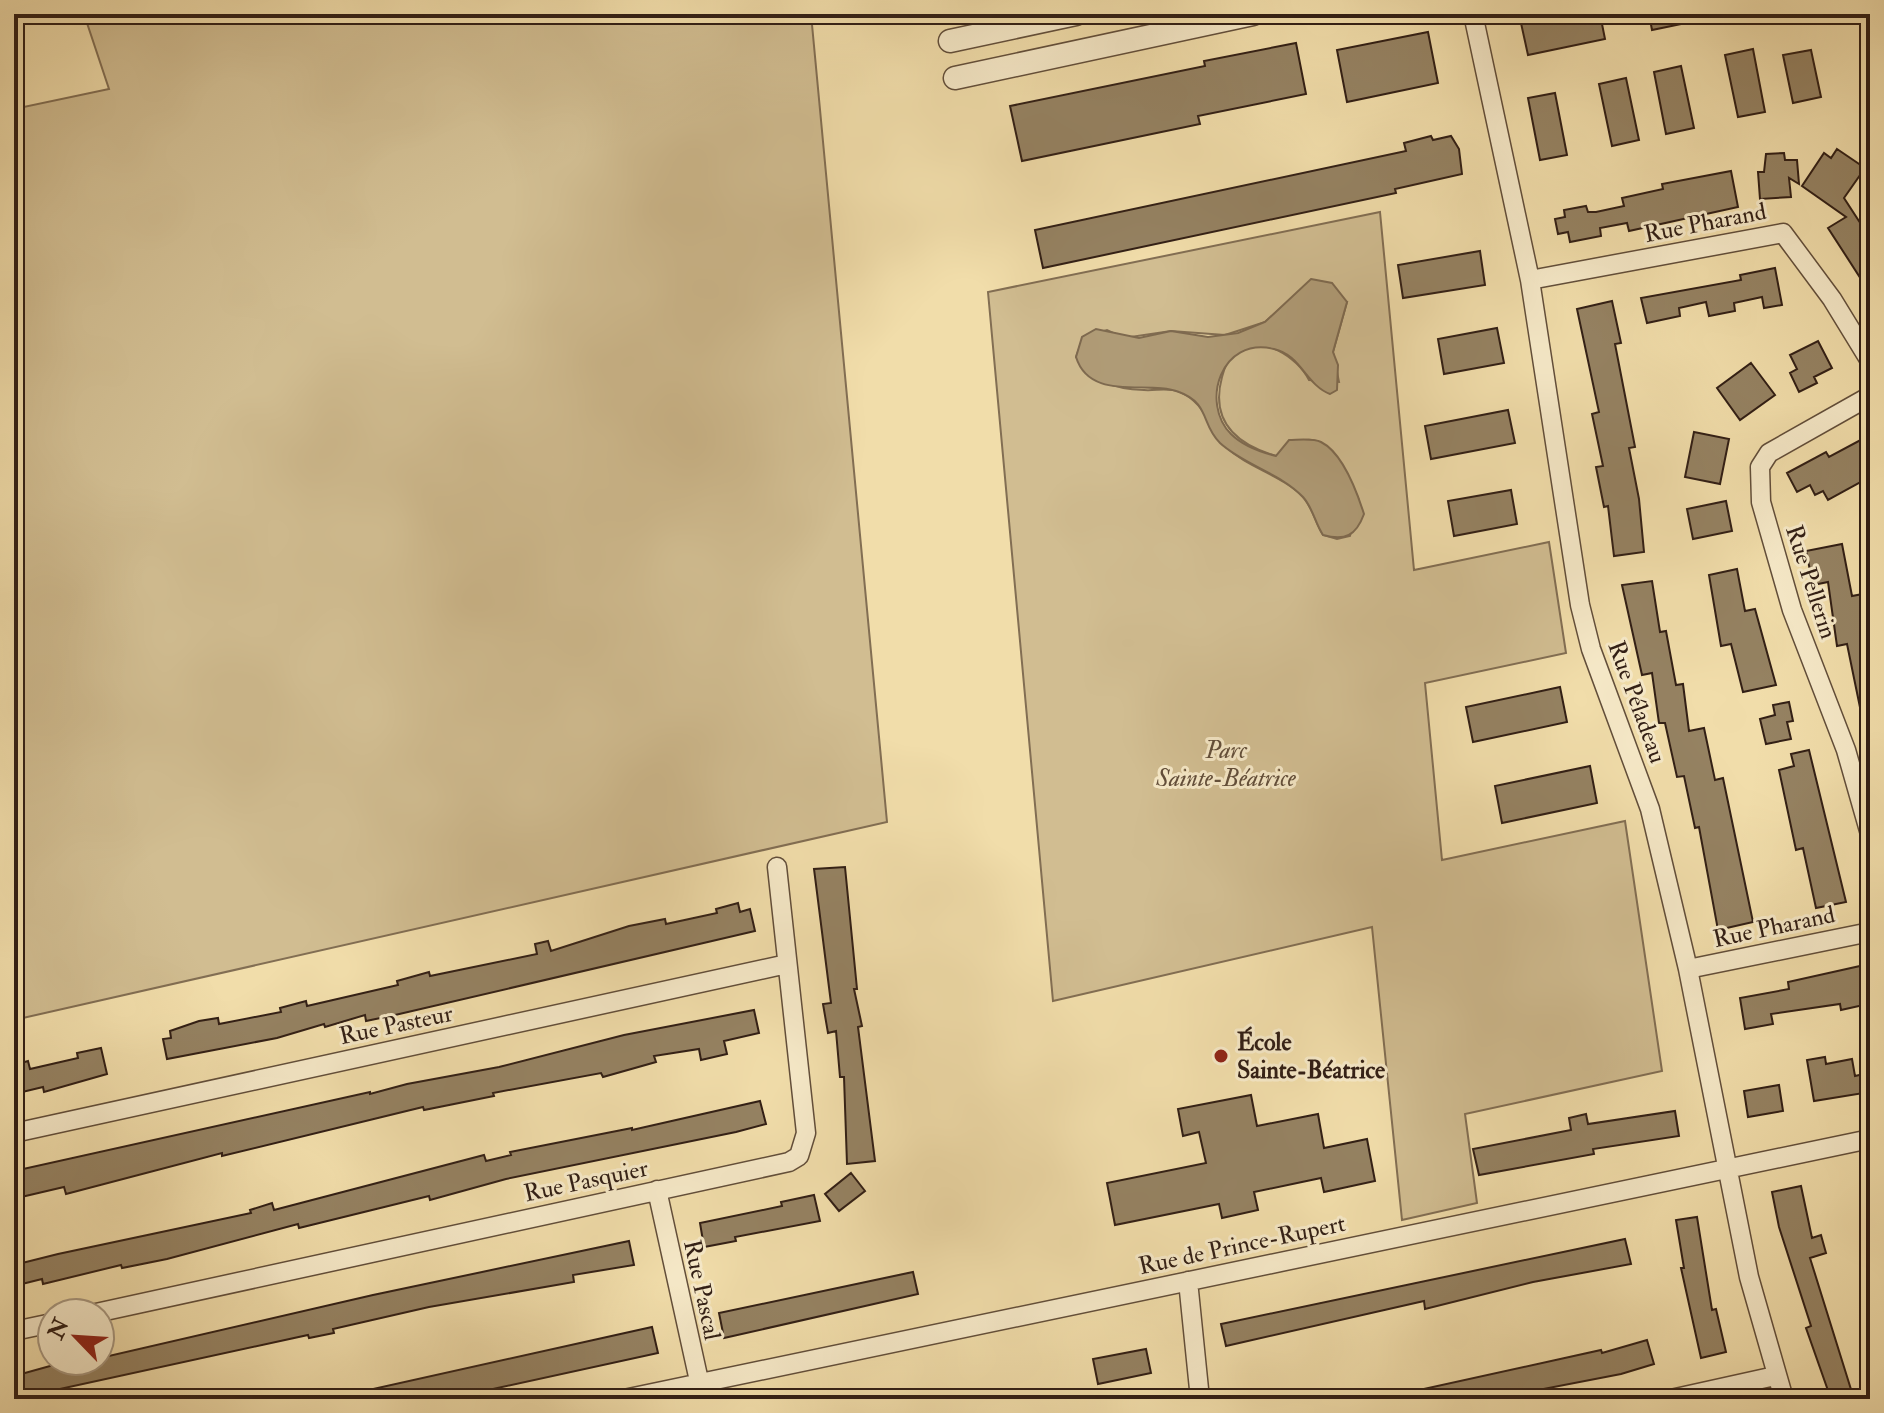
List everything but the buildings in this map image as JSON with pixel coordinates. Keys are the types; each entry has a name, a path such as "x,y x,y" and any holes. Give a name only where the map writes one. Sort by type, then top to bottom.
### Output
{"street":[{"path":"950,41 1076,14"},
{"path":"955,78 1253,14"},
{"name":"Rue Péladeau","path":"1473,14 1530,280 1580,605 1604,688 1650,809 1688,969 1749,1277 1784,1399"},
{"name":"Rue Pharand","path":"1530,280 1783,233 1832,299 1870,361"},
{"name":"Rue Pellerin","path":"1870,396 1769,453 1760,467 1761,502 1792,610 1846,750 1870,834"},
{"name":"Rue Pasquier","path":"116,1309 789,1162 799,1156 806,1133 777,867"},
{"name":"Rue Pharand","path":"1688,969 1870,932"},
{"name":"Rue Pasteur","path":"14,1133 787,964"},
{"name":"Rue de Prince-Rupert","path":"624,1399 701,1391 1188,1281 1870,1139"},
{"name":"Rue Pascal","path":"657,1190 701,1391"},
{"path":"1188,1281 1200,1399"},
{"path":"14,1331 36,1326"},
{"path":"1671,1399 1775,1376"}],"green space":[{"path":"84,14 811,14 887,822 14,1020 14,109 109,89"},
{"name":"Parc Sainte-Béatrice","path":"1380,212 1414,570 1549,542 1566,653 1425,683 1442,860 1625,821 1662,1071 1465,1114 1477,1203 1402,1220 1372,927 1053,1001 988,292","holes":["1347,302 1333,352 1339,382 1309,380 1296,363 1278,350 1247,346 1229,359 1219,393 1223,418 1229,428 1249,445 1276,456 1305,440 1315,441 1332,452 1359,500 1350,536 1337,539 1323,535 1306,501 1295,489 1244,461 1226,447 1201,409 1189,397 1171,390 1113,385 1098,378 1076,357 1083,337 1107,330 1124,338 1171,331 1225,335 1265,322 1282,307"]}],"shaded area":[{"path":"1311,279 1332,283 1347,302 1333,352 1338,365 1337,390 1330,394 1322,390 1283,352 1256,348 1241,352 1229,362 1221,375 1217,406 1231,434 1258,450 1276,456 1289,440 1314,440 1329,447 1348,474 1364,514 1353,532 1344,537 1323,535 1303,497 1220,443 1201,408 1189,397 1166,389 1107,385 1083,371 1076,357 1082,337 1096,329 1139,338 1171,331 1208,337 1238,333 1265,322"}],"place":[{"name":"École Sainte-Béatrice","path":"1221,1056"}]}
